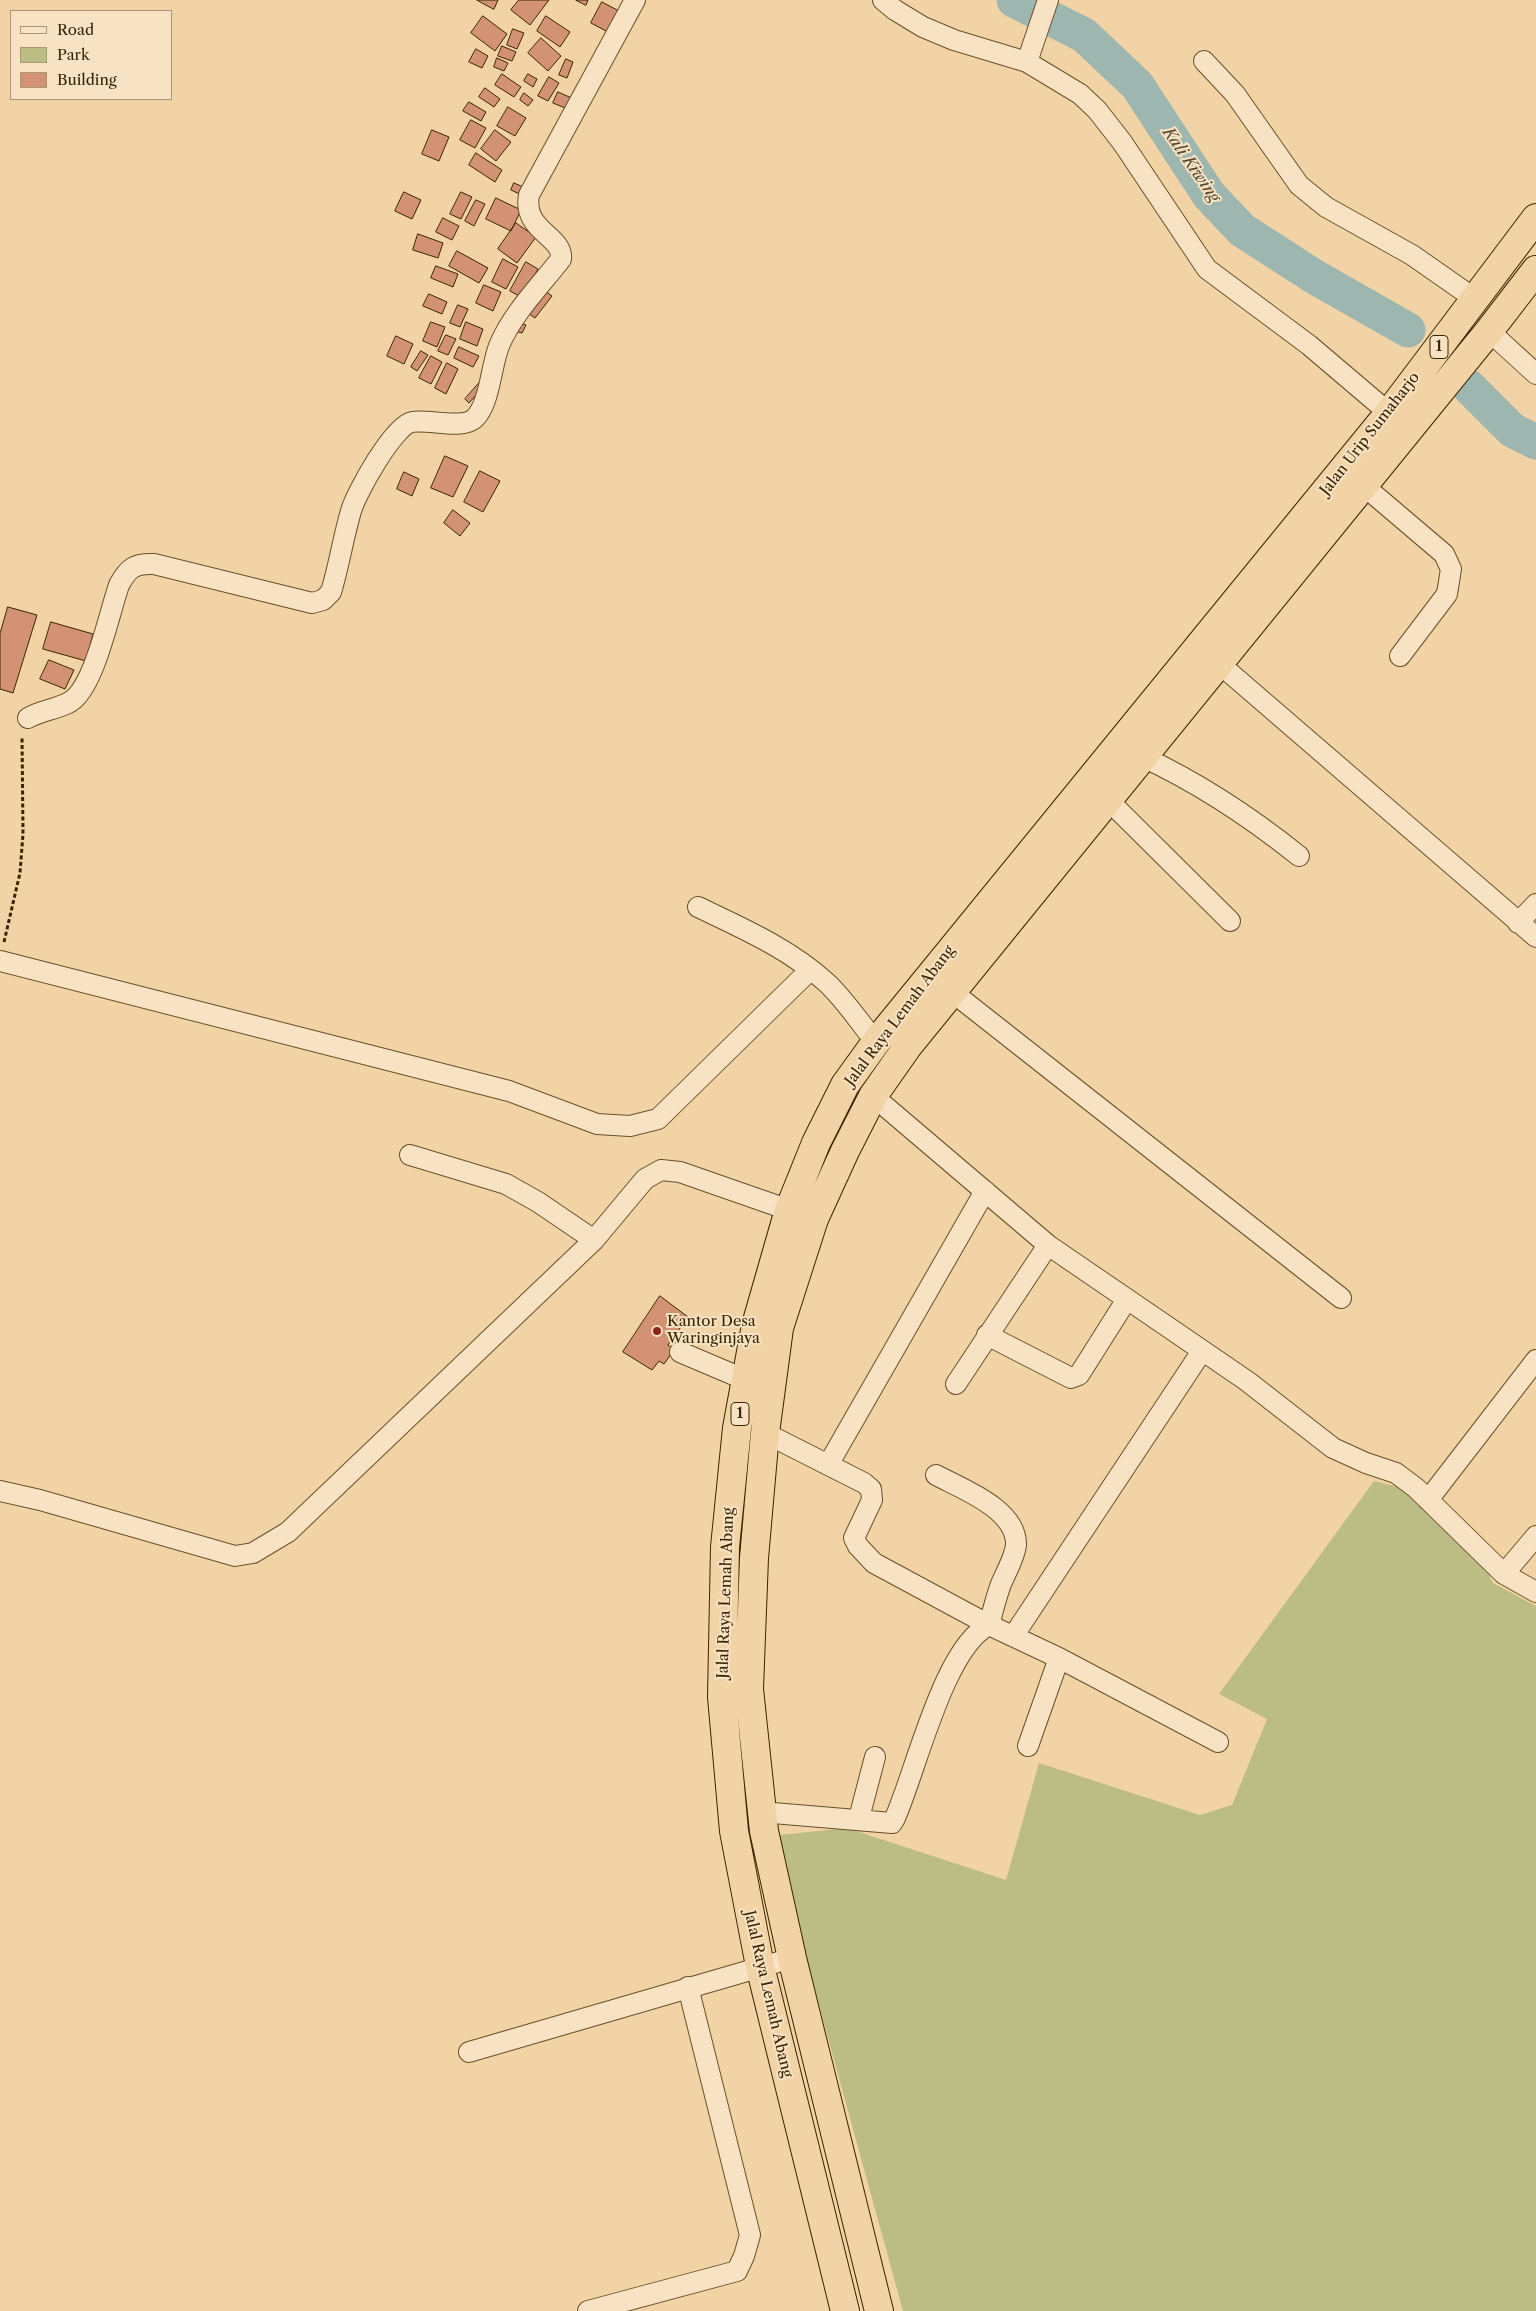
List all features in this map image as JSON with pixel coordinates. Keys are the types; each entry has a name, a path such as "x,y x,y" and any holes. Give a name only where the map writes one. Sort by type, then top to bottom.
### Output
{"highway":[{"name":"Jalan Urip Sumaharjo","path":"1209,655 1536,218"},
{"name":"Jalan Urip Sumaharjo","path":"1209,655 1364,486 1489,331 1533,280"},
{"name":"Jalal Raya Lemah Abang","path":"879,2311 792,1958 761,1812 750,1689 754,1558 765,1434 779,1328 814,1219 873,1096 908,1046 951,991 1143,757 1209,655"},
{"name":"Jalal Raya Lemah Abang","path":"845,2311 760,1966 734,1831 722,1697 725,1547 738,1428 756,1324 789,1210 816,1143 845,1086 876,1042 1209,655"}],"street":[{"path":"28,718 73,700 84,687 92,671 119,585 125,573 132,566 154,564 312,603 323,600 331,592 351,510 370,470 401,428 411,422 466,423 476,418 484,403 499,346 560,259 559,248 532,220 527,206 529,195 635,0"},
{"path":"1027,62 1048,0"},
{"path":"893,3 923,26 954,40 1027,62 1080,94 1097,110 1122,142 1207,269 1309,345 1389,413"},
{"path":"1204,61 1235,94 1300,185 1326,207 1412,255 1474,299"},
{"path":"1489,331 1536,374"},
{"path":"1364,486 1444,554 1451,569 1447,594 1400,656"},
{"path":"1209,655 1536,937"},
{"path":"1143,757 1208,790 1260,825 1299,856"},
{"path":"1108,800 1230,921"},
{"path":"1518,923 1536,904"},
{"path":"698,907 774,946 810,970 827,983 876,1042"},
{"path":"1,956 509,1091 596,1124 630,1126 658,1119 810,970"},
{"path":"951,991 1341,1298"},
{"path":"873,1096 1048,1245 1247,1381 1333,1448 1366,1463 1396,1473 1428,1500 1504,1574 1536,1592"},
{"path":"410,1156 506,1184 538,1202 594,1240"},
{"path":"0,1491 40,1500 235,1556 252,1553 288,1532 594,1240 645,1180 661,1170 680,1172 789,1210"},
{"path":"828,1465 985,1191"},
{"path":"956,1384 1048,1245"},
{"path":"987,1335 1074,1378 1079,1375 1127,1300"},
{"path":"1014,1635 1202,1351"},
{"path":"680,1352 746,1380"},
{"path":"1428,1500 1536,1360"},
{"path":"765,1434 871,1489 872,1500 854,1538 858,1546 874,1563 989,1625 1014,1635 1218,1742"},
{"path":"761,1812 859,1818 887,1824 892,1823 895,1818 940,1695 956,1661 979,1630 989,1625 1000,1587 1016,1547 1016,1537 1006,1517 992,1505 936,1475"},
{"path":"1504,1574 1536,1536"},
{"path":"1028,1746 1059,1658"},
{"path":"859,1818 875,1757"},
{"path":"469,2052 792,1958"},
{"path":"588,2311 737,2271 744,2256 750,2235 688,1987"}],"path":[{"path":"1,956 20,874 23,834 22,735 23,727 28,718"}],"green space":[{"path":"1374,1481 1412,1490 1481,1556 1493,1583 1536,1606 1536,2311 903,2311 781,1867 779,1835 847,1828 1006,1880 1039,1763 1200,1815 1232,1805 1267,1719 1219,1694"}],"building":[{"path":"477,0 498,0 494,9"},
{"path":"519,0 549,0 530,25 511,10"},
{"path":"576,0 588,0 586,5"},
{"path":"602,2 619,11 608,32 591,23"},
{"path":"483,16 507,34 495,51 471,33"},
{"path":"546,16 570,32 560,47 537,31"},
{"path":"513,29 524,33 517,49 507,45"},
{"path":"541,38 561,56 548,71 528,53"},
{"path":"502,46 516,52 512,61 498,56"},
{"path":"476,49 488,56 482,68 469,62"},
{"path":"497,58 508,63 504,71 494,67"},
{"path":"566,59 573,62 567,78 559,75"},
{"path":"502,74 521,87 514,97 495,85"},
{"path":"528,74 537,79 533,87 524,81"},
{"path":"549,77 559,83 548,101 538,96"},
{"path":"485,88 500,99 494,107 479,97"},
{"path":"558,92 574,99 570,110 553,103"},
{"path":"524,93 533,100 528,106 520,100"},
{"path":"469,102 486,112 481,121 463,111"},
{"path":"508,107 526,118 515,136 497,126"},
{"path":"471,120 486,128 475,148 460,140"},
{"path":"432,130 449,137 439,161 422,154"},
{"path":"495,130 511,142 496,161 481,149"},
{"path":"476,153 502,170 495,182 469,165"},
{"path":"514,183 530,190 526,197 511,190"},
{"path":"404,192 421,200 412,219 395,211"},
{"path":"461,192 472,197 461,219 450,214"},
{"path":"496,198 521,210 511,231 486,219"},
{"path":"476,200 485,204 474,226 465,221"},
{"path":"443,218 459,226 452,240 436,232"},
{"path":"516,223 536,237 517,263 498,249"},
{"path":"418,234 443,243 438,258 413,250"},
{"path":"457,251 488,268 479,283 449,266"},
{"path":"503,259 518,267 506,289 492,282"},
{"path":"526,262 538,269 523,298 510,291"},
{"path":"436,266 458,274 453,287 431,278"},
{"path":"484,285 501,292 493,311 476,303"},
{"path":"542,289 552,296 535,318 525,311"},
{"path":"429,294 447,302 442,314 423,306"},
{"path":"458,305 468,309 460,327 450,323"},
{"path":"431,322 445,327 437,347 423,341"},
{"path":"466,322 483,329 477,346 460,339"},
{"path":"518,322 526,325 522,333 515,331"},
{"path":"446,335 456,339 448,355 438,351"},
{"path":"396,336 413,344 404,364 387,356"},
{"path":"459,347 479,356 473,367 454,358"},
{"path":"421,351 428,355 417,371 411,367"},
{"path":"431,356 442,362 431,384 419,378"},
{"path":"447,363 458,369 446,394 435,388"},
{"path":"480,382 484,386 469,403 465,399"},
{"path":"445,456 468,466 453,497 431,488"},
{"path":"480,471 500,481 483,512 464,502"},
{"path":"404,472 419,479 412,496 397,489"},
{"path":"453,510 470,523 460,536 444,523"},
{"path":"8,607 37,615 13,693 0,689 0,634"},
{"path":"51,622 93,634 86,661 43,649"},
{"path":"49,660 74,670 65,689 40,679"},
{"name":"Kantor Desa Waringinjaya","path":"660,1296 688,1317 668,1345 674,1350 664,1364 659,1361 652,1370 623,1352"}],"waterway":[{"name":"Kali Kiwing","path":"1014,0 1084,35 1137,85 1209,195 1242,230 1315,277 1408,330"},
{"name":"Kali Kiwing","path":"1469,387 1512,430 1536,442"}],"place":[{"name":"Kantor Desa Waringinjaya","path":"657,1331"}]}
